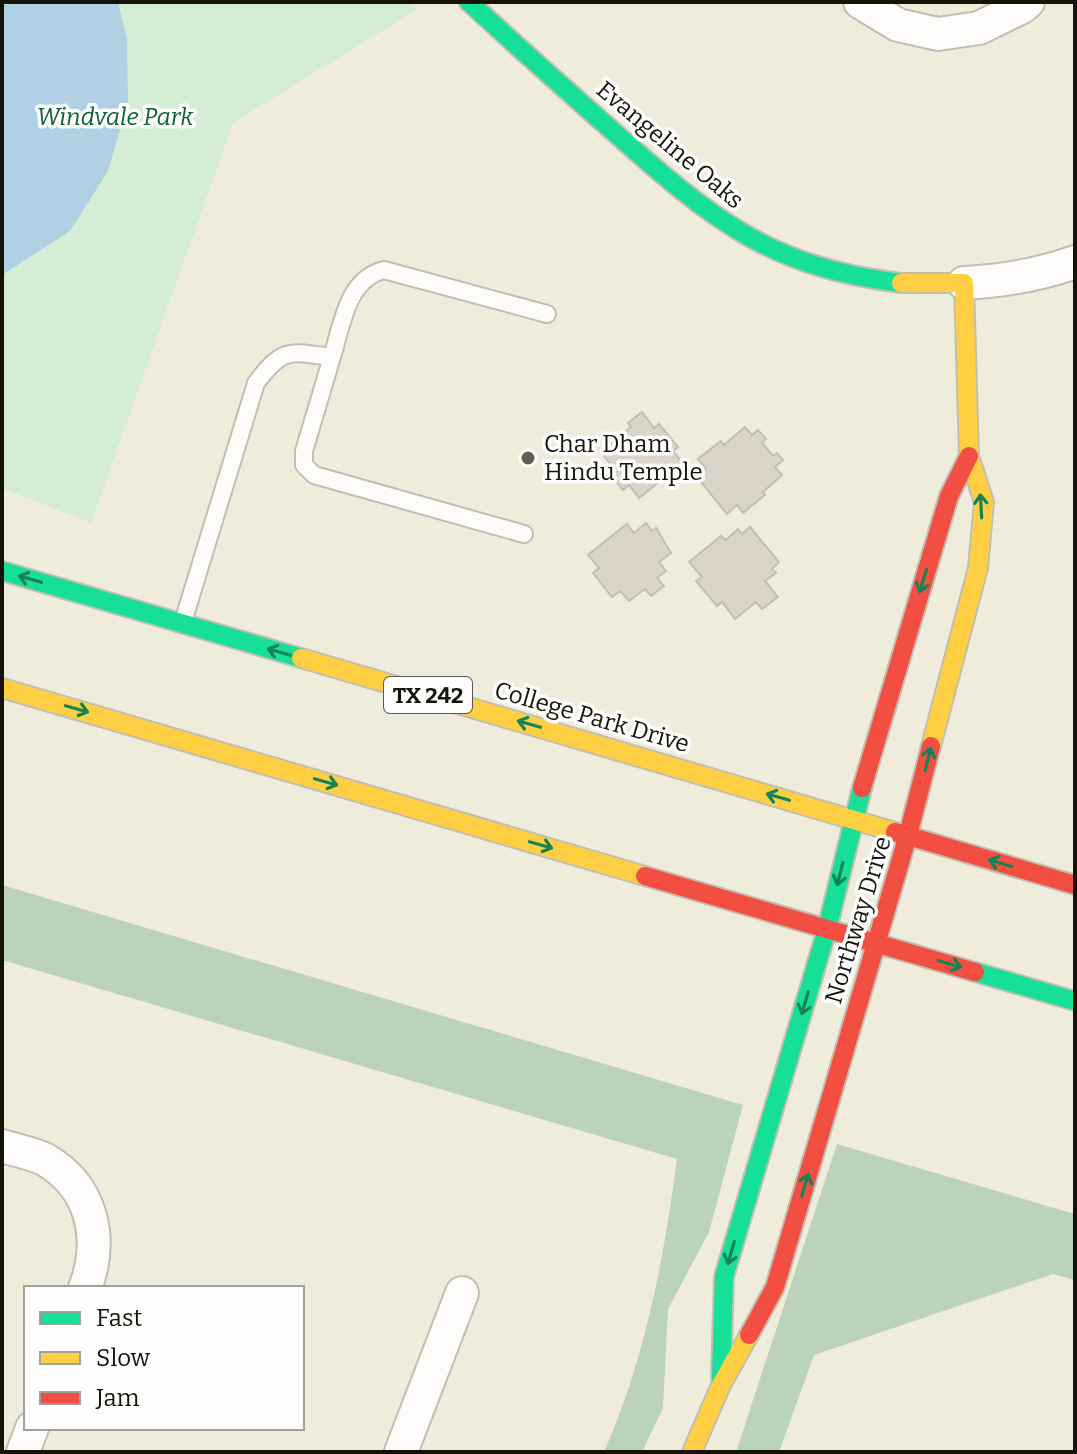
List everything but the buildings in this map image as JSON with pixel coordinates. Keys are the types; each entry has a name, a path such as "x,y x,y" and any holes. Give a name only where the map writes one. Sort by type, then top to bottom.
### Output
{"street":[{"name":"Evangeline Oaks","path":"469,2 680,191 726,225 769,248 840,274 881,282 929,286 964,283"},
{"path":"860,2 898,25 938,34 979,28 1028,2"},
{"path":"964,283 1002,281 1075,262"},
{"name":"Northway Drive","path":"692,1452 721,1385 775,1287 908,835 978,568 984,502 969,456 964,283"},
{"name":"Northway Drive","path":"721,1385 724,1277 827,929 853,819 949,496 969,456"},
{"name":"College Park Drive","path":"2,571 1075,885"},
{"path":"2,688 1075,1001"},
{"path":"2,1146 41,1158 66,1174 82,1195 93,1222 95,1250 86,1286"},
{"path":"401,1452 462,1293"},
{"path":"23,1452 31,1430"}],"lane":[{"path":"524,534 314,475 304,465 304,451 352,295 359,283 371,273 384,270 547,314"},
{"path":"183,623 256,383 275,359 292,352 332,357"}],"green space":[{"name":"Windvale Park","path":"2,2 410,2 418,9 233,123 91,523 2,488"},
{"path":"2,885 743,1105 709,1232 668,1309 663,1408 642,1452 604,1452 642,1345 666,1234 677,1159 2,960"},
{"path":"837,1144 1075,1214 1075,1280 1053,1274 814,1355 779,1452 736,1452"}],"water":[{"path":"2,2 118,2 127,39 128,102 108,171 70,231 2,275"}],"traffic: fast":[{"path":"469,2 649,163 713,214 777,251 814,265 901,283"},
{"path":"2,571 301,658"},
{"path":"721,1378 724,1277 827,929 862,788"},
{"path":"975,972 1075,1001"}],"traffic: slow":[{"path":"901,283 964,283 969,456 984,502 978,568 931,746"},
{"path":"301,658 895,832"},
{"path":"2,688 645,876"},
{"path":"692,1452 721,1385 749,1335"}],"traffic: jam":[{"path":"862,788 949,496 969,456"},
{"path":"749,1335 775,1287 908,835 931,746"},
{"path":"895,832 1075,885"},
{"path":"645,876 975,972"}],"place":[{"name":"Char Dham Hindu Temple","path":"528,458"}]}
